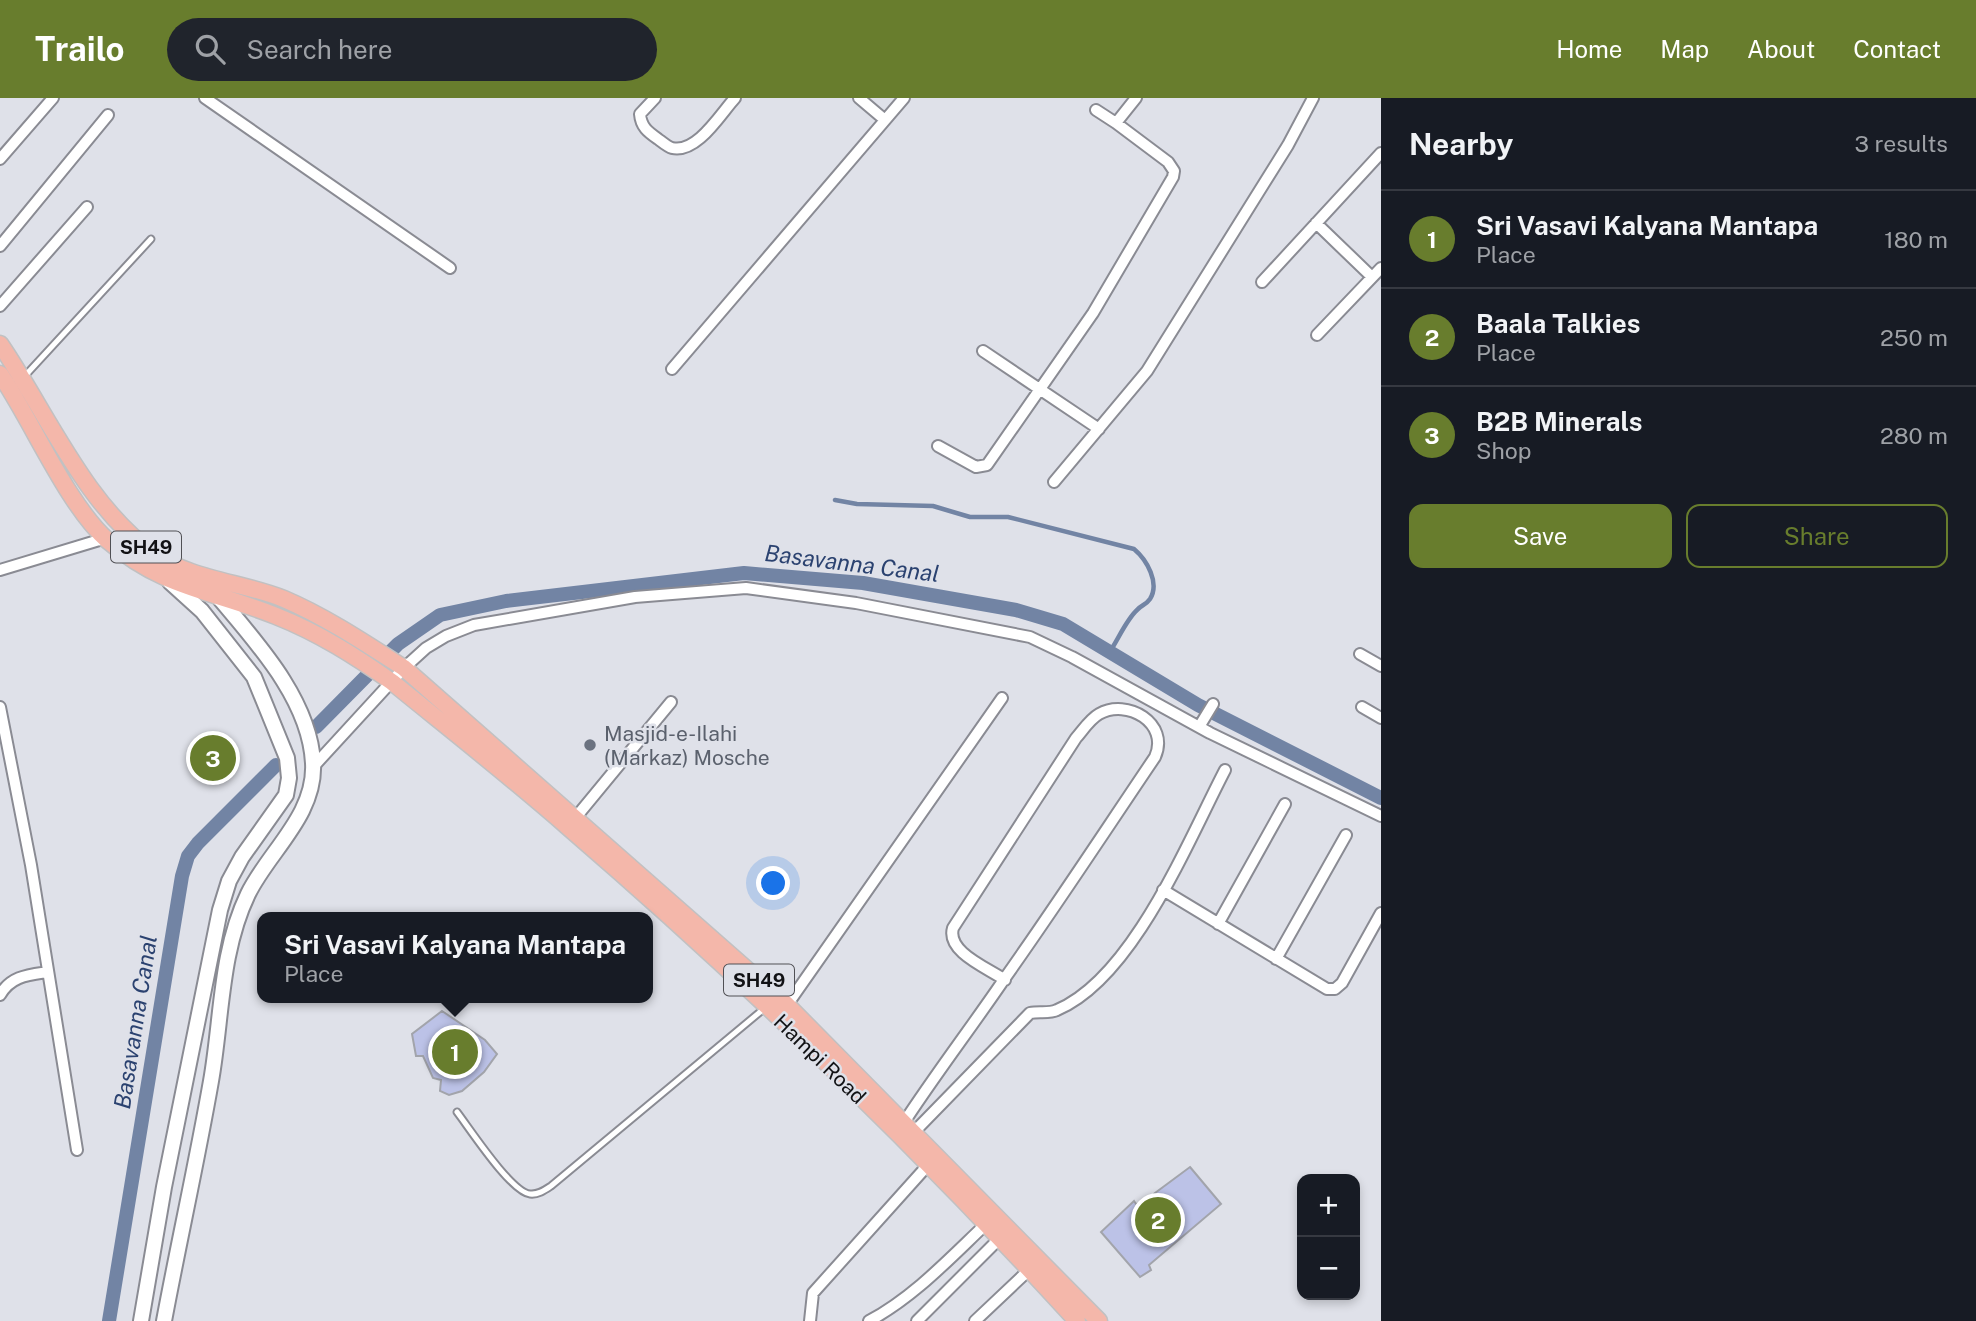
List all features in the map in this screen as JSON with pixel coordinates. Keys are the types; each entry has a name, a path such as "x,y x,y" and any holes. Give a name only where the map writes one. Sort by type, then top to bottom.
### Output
{"main road":[{"name":"SH49","path":"0,344 90,485 130,534 154,553 190,571 284,599 369,654 389,680"},
{"name":"SH49","path":"0,374 80,506 106,538 139,564 170,582 274,615 321,636 400,665 572,821"},
{"path":"141,1321 164,1187 220,910 229,881 242,857 282,803 289,778 287,758 254,677 202,611 170,582"},
{"path":"164,1321 211,1079 229,954 238,918 249,892 298,819 313,766 307,732 279,676 220,599"},
{"name":"Hampi Road","path":"389,680 572,821 905,1128 928,1165 1077,1321"},
{"name":"SH49","path":"905,1128 1099,1321"}],"street":[{"path":"0,159 53,98"},
{"path":"205,98 450,268"},
{"path":"655,98 640,114 640,123 647,132 671,148 684,148 698,139 735,98"},
{"path":"859,98 885,120"},
{"path":"672,369 905,98"},
{"path":"1116,123 1136,98"},
{"path":"1054,482 1147,371 1288,145 1313,98"},
{"path":"938,446 976,467 984,467 1041,392 1093,313 1173,177 1174,171 1168,162 1096,110"},
{"path":"0,246 108,115"},
{"path":"1262,282 1381,153"},
{"path":"0,306 87,207"},
{"path":"1316,223 1372,277"},
{"path":"1317,335 1381,268"},
{"path":"983,351 1099,429"},
{"path":"0,570 106,538"},
{"path":"313,766 400,665 436,642 474,625 635,597 746,588 856,603 1030,637 1381,817"},
{"path":"1360,654 1381,666"},
{"path":"777,1010 1002,698"},
{"path":"572,821 671,702"},
{"path":"1201,723 1213,704"},
{"path":"0,707 31,865 77,1150"},
{"path":"1363,707 1381,718"},
{"path":"905,1128 1155,757 1161,744 1159,734 1152,723 1131,712 1119,709 1096,715 1076,737 953,928 951,936 955,946 1005,979"},
{"path":"905,1128 1030,1013 1057,1010 1116,964 1163,890 1225,770"},
{"path":"1218,924 1286,804"},
{"path":"1276,959 1346,835"},
{"path":"1163,890 1319,985 1335,989 1381,913"},
{"path":"0,995 5,987 17,978 48,972"},
{"path":"810,1321 813,1293 928,1165"},
{"path":"870,1321 888,1311 986,1224"},
{"path":"917,1321 1000,1238"},
{"path":"975,1321 1030,1269"},
{"path":"888,1311 896,1321"}],"lane":[{"path":"22,379 151,239"},
{"path":"457,1112 513,1184 529,1194 539,1193 777,1010"}],"building":[{"path":"442,1011 485,1040 497,1054 484,1072 462,1091 449,1095 440,1091 441,1080 433,1078 423,1056 416,1056 412,1034"},
{"path":"1190,1167 1221,1204 1149,1265 1151,1270 1140,1277 1101,1232 1134,1201 1139,1208"}],"waterway":[{"path":"835,500 857,504 933,506 970,517 1008,517 1134,549 1151,572 1153,593 1129,619 1109,653"},
{"name":"Basavanna Canal","path":"316,727 398,644 440,615 506,601 744,573 863,583 1016,610 1063,624 1198,705 1381,798"},
{"name":"Basavanna Canal","path":"109,1321 182,876 188,856 276,765"}],"place":[{"name":"Masjid-e-Ilahi (Markaz) Mosche","path":"590,745"},
{"name":"B2B Minerals","path":"213,758"},
{"name":"Sri Vasavi Kalyana Mantapa","path":"455,1052"},
{"name":"Baala Talkies","path":"1158,1220"}]}
